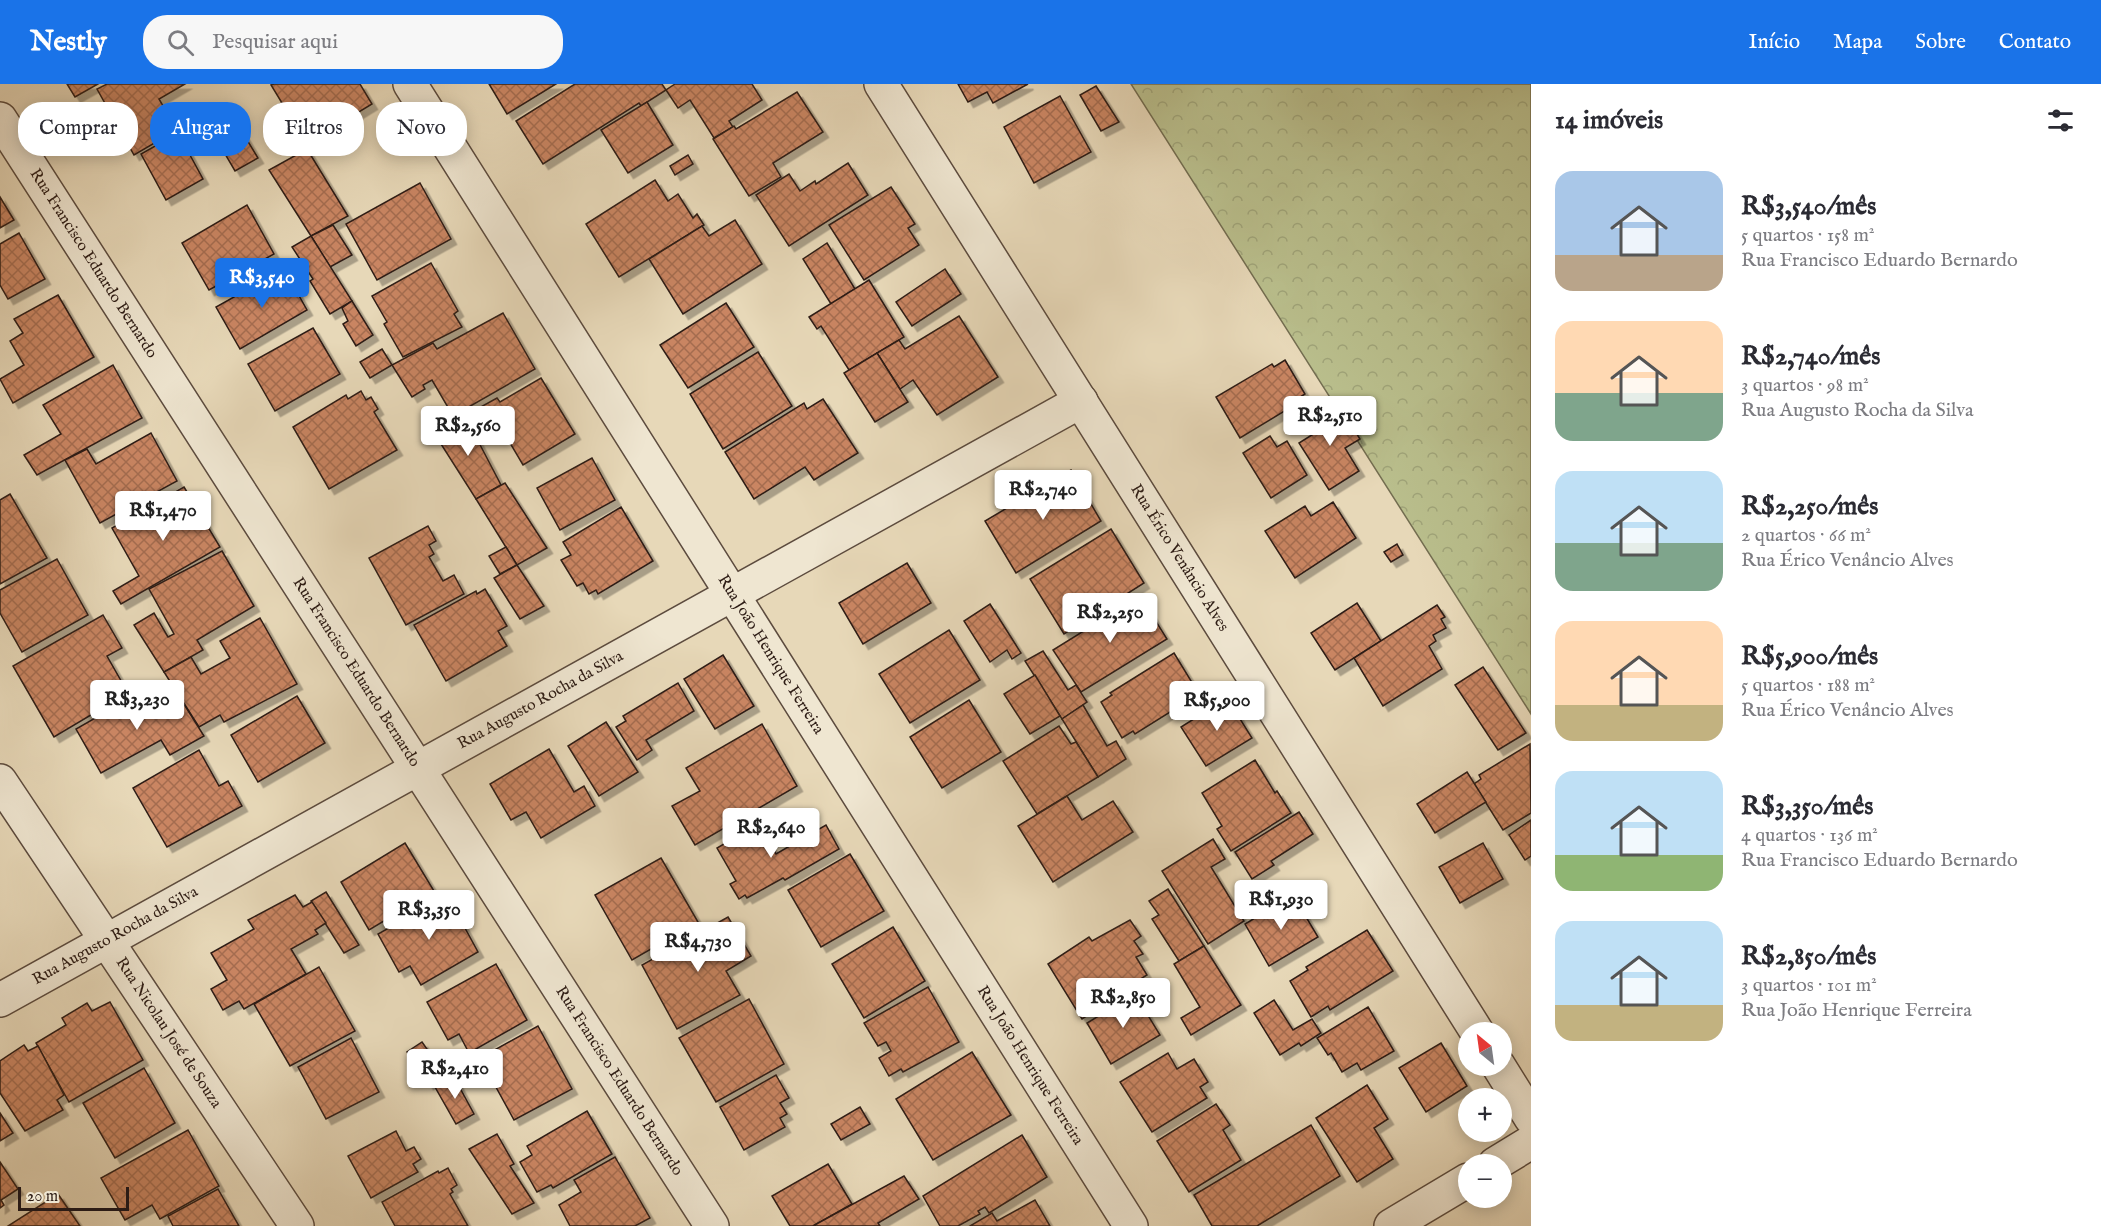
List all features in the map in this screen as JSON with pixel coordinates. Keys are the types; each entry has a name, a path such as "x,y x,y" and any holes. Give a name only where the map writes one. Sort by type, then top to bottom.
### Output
{"street":[{"name":"Rua João Henrique Ferreira","path":"410,84 1131,1226"},
{"name":"Rua Érico Venâncio Alves","path":"881,84 1471,1022"},
{"name":"Rua Francisco Eduardo Bernardo","path":"0,119 712,1226"},
{"name":"Rua Augusto Rocha da Silva","path":"0,1000 1081,401"},
{"name":"Rua Nicolau José de Souza","path":"0,781 297,1226"},
{"path":"1514,1077 1531,1118"},
{"path":"1512,1154 1531,1143"},
{"path":"1391,1226 1458,1186"}],"green space":[{"path":"1131,84 1531,84 1531,714"}],"building":[{"path":"67,84 98,84 75,97"},
{"path":"107,84 185,84 159,99 161,102 150,102 150,146 138,153 138,102 104,102 97,89"},
{"path":"360,84 372,104 364,109 364,102 281,102 271,85"},
{"path":"489,84 556,84 507,114"},
{"path":"575,84 662,84 666,90 641,106 639,103 543,164 516,121"},
{"path":"675,84 752,84 762,100 729,121 733,127 714,138 690,100 678,108 666,90"},
{"path":"958,84 1028,84 993,103 987,92 968,102"},
{"path":"1096,86 1119,122 1101,131 1080,95"},
{"path":"797,92 823,132 773,163 781,177 749,196 713,139 734,126 736,129"},
{"path":"1060,96 1091,152 1034,183 1004,127"},
{"path":"647,102 673,145 628,173 601,130"},
{"path":"251,146 258,158 235,171 226,156 251,156"},
{"path":"150,149 150,156 190,156 203,179 166,200 141,154"},
{"path":"688,155 693,164 675,175 670,166"},
{"path":"294,156 311,156 348,216 311,236 269,170"},
{"path":"848,163 868,195 789,246 756,195 789,174 800,191 815,181 816,184"},
{"path":"655,180 668,201 678,194 693,218 697,214 704,225 619,277 586,224"},
{"path":"420,183 451,239 377,280 346,224"},
{"path":"891,187 915,224 908,228 919,245 864,280 829,225"},
{"path":"0,197 14,220 0,228"},
{"path":"247,205 274,254 209,290 182,243"},
{"path":"735,220 762,264 683,314 649,259 702,226 709,236"},
{"path":"333,225 352,255 330,267 311,236"},
{"path":"19,233 45,279 8,299 0,285 0,244"},
{"path":"311,236 352,301 330,314 310,281 313,279 292,247"},
{"path":"827,243 855,289 831,304 803,259"},
{"path":"431,263 458,311 454,314 462,327 403,357 384,324 387,322 372,296"},
{"path":"284,269 307,310 240,349 216,307"},
{"path":"945,269 961,294 912,326 896,302"},
{"path":"869,280 904,337 849,370 821,326 817,329 809,317"},
{"path":"58,295 94,357 13,403 0,379 24,365 10,341 23,333 14,319"},
{"path":"352,301 373,335 356,346 343,324 348,321 342,308"},
{"path":"726,303 754,347 688,388 660,345"},
{"path":"503,313 535,369 453,416 432,380 423,385 425,389 412,397 392,365 433,343 437,349"},
{"path":"959,316 998,377 937,415 913,380 900,389 877,353 899,340 905,349"},
{"path":"313,328 340,374 275,411 248,364"},
{"path":"382,349 392,365 370,378 360,362"},
{"path":"758,352 792,406 723,449 690,394"},
{"path":"877,353 908,402 875,422 844,373"},
{"path":"1285,360 1305,394 1294,401 1296,404 1240,438 1216,397 1272,364 1274,367"},
{"path":"113,365 142,418 37,475 24,455 61,434 43,405"},
{"path":"541,378 575,434 523,465 497,421 477,431 468,414 497,398 500,402"},
{"path":"361,391 366,400 371,397 378,409 374,412 397,450 329,489 293,427 346,395 348,399"},
{"path":"823,399 858,453 814,480 805,467 754,499 725,452 804,403 807,409"},
{"path":"1324,404 1337,425 1347,418 1360,439 1345,448 1359,471 1329,490 1299,443 1315,433 1304,416"},
{"path":"465,416 501,485 476,499 434,433"},
{"path":"151,433 177,481 100,523 65,460 87,449 96,464"},
{"path":"1270,436 1277,447 1287,441 1307,475 1271,498 1243,453"},
{"path":"592,458 615,500 560,530 537,488"},
{"path":"1071,470 1101,521 1016,573 985,521"},
{"path":"505,483 547,548 517,565 476,499"},
{"path":"184,487 220,547 121,604 113,591 139,576 112,528"},
{"path":"10,494 47,558 0,584 0,500"},
{"path":"1333,502 1356,538 1295,578 1265,531 1305,506 1311,516"},
{"path":"621,507 653,561 598,594 596,590 589,594 583,583 577,586 561,560 571,555 563,542"},
{"path":"428,526 436,541 429,545 434,554 429,557 443,581 454,575 464,594 406,625 369,558"},
{"path":"1111,529 1144,583 1064,634 1030,579"},
{"path":"1397,544 1403,555 1391,562 1384,552"},
{"path":"506,547 517,565 500,574 489,556"},
{"path":"222,551 254,606 197,640 203,650 164,672 134,625 154,613 168,637 174,634 149,589"},
{"path":"57,559 88,615 22,652 0,613 0,590"},
{"path":"907,563 931,603 863,644 839,603"},
{"path":"517,565 544,606 520,619 494,578"},
{"path":"485,589 507,626 498,631 507,646 446,681 414,625 476,591 477,594"},
{"path":"1140,596 1167,639 1081,692 1053,650"},
{"path":"1357,603 1381,641 1335,670 1311,633"},
{"path":"990,604 1021,653 1012,659 1007,650 990,662 964,621"},
{"path":"1437,605 1445,617 1441,619 1446,628 1433,635 1436,641 1429,646 1442,669 1383,706 1354,658"},
{"path":"103,615 122,648 107,656 128,693 54,737 13,666"},
{"path":"260,618 297,684 224,722 220,715 199,727 164,672 191,657 201,674 230,658 220,641"},
{"path":"949,630 980,680 910,723 879,674"},
{"path":"1043,651 1068,690 1076,685 1087,702 1062,719 1025,661"},
{"path":"1174,653 1199,694 1135,734 1133,731 1122,738 1101,702 1112,695 1110,693"},
{"path":"723,655 754,706 715,729 684,679"},
{"path":"1483,667 1526,733 1498,750 1455,685"},
{"path":"1035,675 1060,716 1030,734 1004,694"},
{"path":"678,683 694,711 646,740 652,750 637,760 616,727 626,721 623,716"},
{"path":"144,690 158,715 182,701 204,736 170,755 161,740 101,773 76,729"},
{"path":"297,696 325,743 258,782 231,735"},
{"path":"1227,698 1252,738 1206,766 1181,727"},
{"path":"969,700 1001,752 942,788 910,737"},
{"path":"1083,705 1107,746 1116,741 1126,759 1098,777 1062,719"},
{"path":"606,722 638,772 599,796 568,746"},
{"path":"762,724 797,786 695,845 672,806 700,791 686,768"},
{"path":"1059,726 1071,744 1076,742 1098,777 1037,814 1003,761"},
{"path":"1530,744 1531,813 1503,830 1474,784 1481,779 1479,775"},
{"path":"549,749 574,792 584,786 595,806 541,838 526,812 511,820 490,784"},
{"path":"199,750 219,786 228,781 242,806 167,847 133,788"},
{"path":"1255,760 1275,793 1277,791 1291,813 1231,851 1217,829 1222,826 1202,793"},
{"path":"1467,772 1486,802 1435,833 1417,804"},
{"path":"1067,796 1082,820 1113,801 1133,832 1053,882 1018,826"},
{"path":"1299,812 1313,834 1271,861 1274,865 1252,879 1235,852"},
{"path":"1531,820 1531,856 1525,860 1509,835"},
{"path":"758,824 776,854 826,825 839,849 785,880 783,878 747,898 745,895 739,899 730,884 736,881 717,848"},
{"path":"1213,839 1225,859 1211,867 1244,921 1208,944 1162,871"},
{"path":"405,843 434,891 369,930 341,882"},
{"path":"1483,843 1503,879 1460,903 1439,867"},
{"path":"850,854 884,911 821,947 788,890"},
{"path":"661,858 698,922 632,960 595,895"},
{"path":"1168,889 1204,946 1179,961 1152,919 1159,915 1149,901"},
{"path":"326,892 359,945 344,953 311,901"},
{"path":"295,895 303,907 312,902 326,923 315,930 318,934 291,949 306,974 244,1009 239,1001 223,1010 211,989 227,980 211,953 254,929 248,920"},
{"path":"447,895 478,952 421,985 410,966 399,972 378,934"},
{"path":"1293,895 1318,937 1269,966 1245,924"},
{"path":"728,917 751,956 726,971 740,995 677,1029 642,965"},
{"path":"1130,920 1141,936 1134,941 1143,954 1136,957 1147,975 1082,1019 1048,964 1089,937 1092,941"},
{"path":"893,927 925,981 864,1018 832,964"},
{"path":"1367,930 1393,971 1330,1010 1328,1006 1311,1017 1290,981 1308,970 1306,967"},
{"path":"1204,946 1241,1005 1191,1035 1181,1018 1200,1007 1174,964"},
{"path":"496,964 527,1020 469,1053 459,1034 448,1040 427,1002"},
{"path":"319,967 355,1031 290,1066 254,1004"},
{"path":"928,987 959,1042 903,1072 901,1069 889,1076 879,1058 891,1051 886,1042 878,1046 864,1023"},
{"path":"1135,994 1160,1035 1111,1064 1087,1023"},
{"path":"749,999 784,1064 716,1102 679,1038"},
{"path":"1274,1000 1293,1030 1312,1019 1321,1033 1301,1046 1299,1043 1280,1055 1254,1013"},
{"path":"110,1002 143,1060 69,1102 36,1043 66,1025 62,1018 87,1003 92,1011"},
{"path":"1368,1007 1394,1051 1361,1070 1357,1063 1342,1072 1331,1053 1328,1055 1317,1038"},
{"path":"538,1026 572,1089 514,1120 480,1058"},
{"path":"351,1038 379,1092 326,1119 298,1067"},
{"path":"422,1042 446,1073 428,1084 407,1052"},
{"path":"1441,1043 1458,1071 1458,1076 1461,1076 1467,1086 1458,1088 1458,1092 1426,1112 1399,1068"},
{"path":"24,1045 28,1051 38,1046 64,1095 57,1100 63,1110 25,1131 0,1093 0,1061"},
{"path":"972,1052 1011,1115 933,1160 896,1099"},
{"path":"1168,1053 1177,1069 1194,1059 1208,1082 1200,1087 1207,1098 1152,1132 1120,1082"},
{"path":"144,1068 175,1123 115,1158 83,1103"},
{"path":"776,1075 789,1098 780,1103 787,1114 780,1118 785,1127 744,1150 720,1107"},
{"path":"454,1077 474,1114 456,1124 435,1087"},
{"path":"1367,1085 1388,1119 1374,1128 1393,1159 1357,1182 1316,1118"},
{"path":"1216,1104 1230,1125 1223,1130 1241,1160 1189,1192 1157,1141"},
{"path":"860,1107 870,1124 841,1140 831,1124"},
{"path":"587,1111 612,1154 553,1188 551,1185 537,1192 520,1162 532,1155 527,1146"},
{"path":"0,1113 13,1133 0,1141"},
{"path":"1311,1125 1340,1176 1257,1226 1212,1226 1194,1195"},
{"path":"188,1130 219,1186 160,1219 152,1205 125,1220 101,1178"},
{"path":"396,1131 406,1151 414,1147 421,1159 413,1164 418,1172 371,1198 348,1156"},
{"path":"497,1134 514,1164 510,1166 534,1203 512,1214 469,1149"},
{"path":"1022,1135 1047,1177 989,1213 985,1207 978,1211 980,1214 958,1226 940,1226 923,1196"},
{"path":"615,1157 650,1218 635,1226 570,1226 559,1205 581,1192 574,1180"},
{"path":"0,1162 18,1189 1,1200 4,1205 0,1208"},
{"path":"828,1164 852,1204 813,1226 790,1226 772,1196"},
{"path":"448,1168 457,1185 451,1189 453,1192 450,1194 468,1226 395,1226 382,1202 438,1171 439,1173"},
{"path":"904,1176 919,1199 878,1223 880,1226 813,1226"},
{"path":"218,1189 239,1226 173,1226 168,1216"},
{"path":"58,1194 80,1226 8,1226"},
{"path":"1035,1200 1050,1226 970,1226 992,1213 997,1221"}]}
